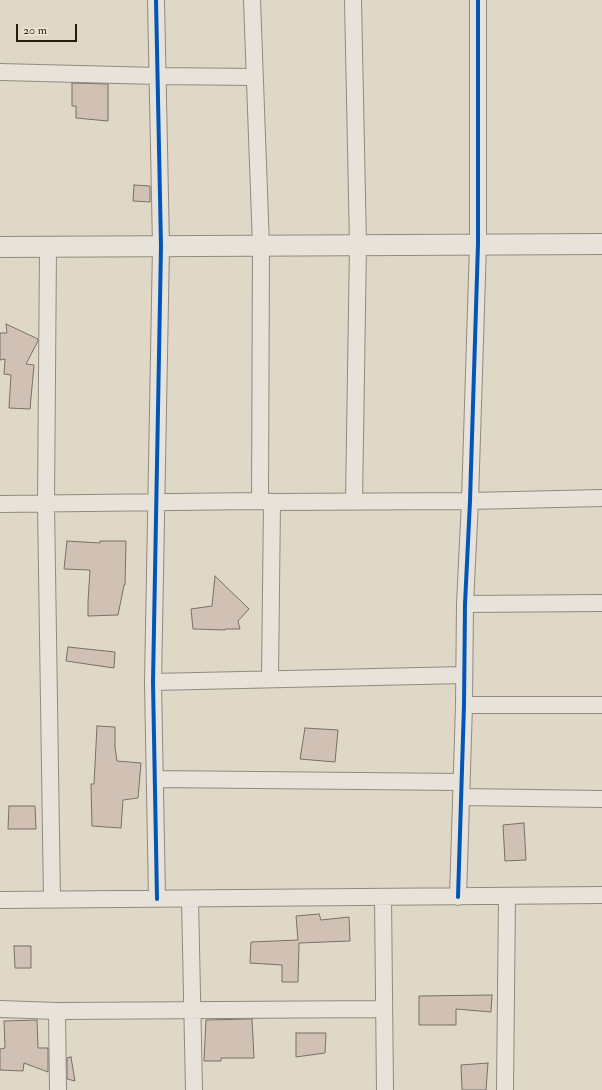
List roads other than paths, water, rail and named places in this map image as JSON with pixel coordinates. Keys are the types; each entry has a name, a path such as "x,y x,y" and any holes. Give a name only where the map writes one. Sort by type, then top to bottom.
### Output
{"street":[{"path":"156,0 161,246 153,682 157,899"},
{"path":"252,0 261,246 270,679"},
{"path":"353,0 358,245 354,501"},
{"path":"458,897 464,705 465,604 470,501 478,244 478,0"},
{"path":"0,72 255,77"},
{"path":"0,247 602,244"},
{"path":"48,247 46,504 52,900"},
{"path":"0,504 470,501 602,498"},
{"path":"465,604 602,603"},
{"path":"153,682 464,675"},
{"path":"464,705 602,705"},
{"path":"155,779 461,790 602,799"},
{"path":"0,900 602,895"},
{"path":"505,1090 506,896"},
{"path":"383,897 385,1090"},
{"path":"190,899 194,1090"},
{"path":"0,1009 57,1011 384,1009"},
{"path":"57,1011 58,1090"}]}
